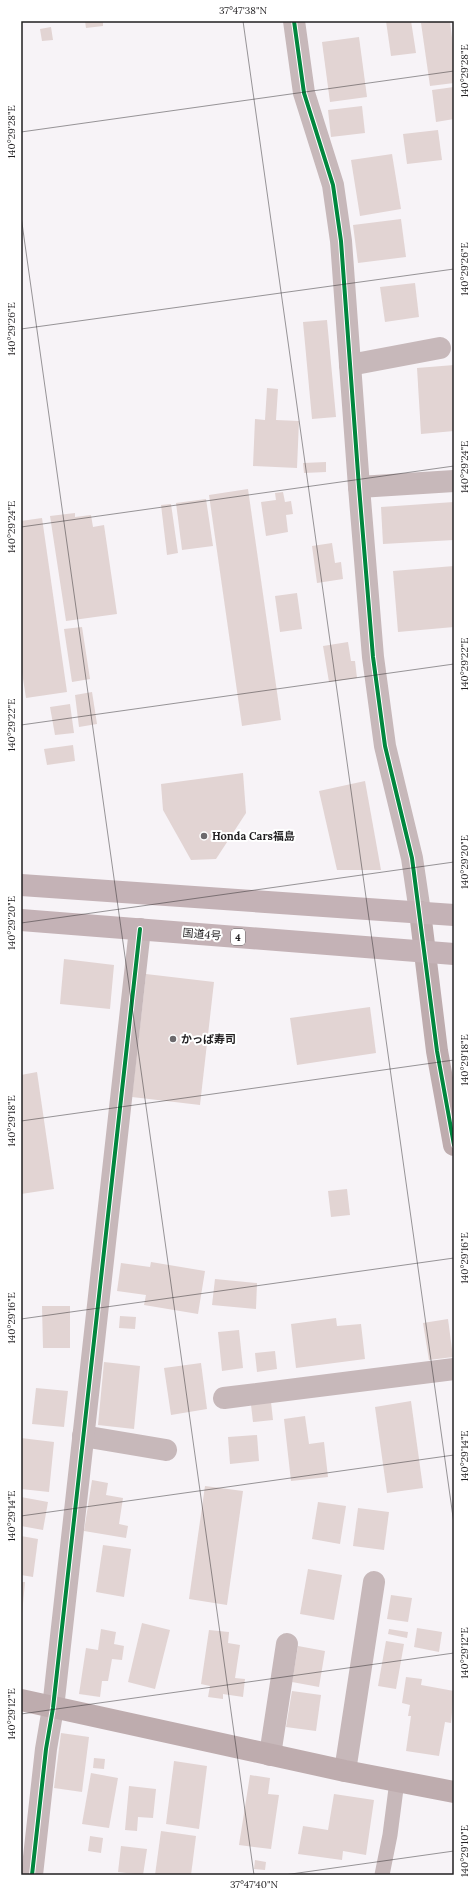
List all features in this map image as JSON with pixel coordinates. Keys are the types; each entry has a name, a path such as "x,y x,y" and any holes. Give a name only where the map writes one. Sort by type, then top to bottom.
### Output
{"highway":[{"path":"21,885 454,915"},
{"name":"国道4号","path":"21,920 454,954"}],"street":[{"path":"299,22 304,93 333,185 341,241 358,487 373,656 385,746 412,858 437,1051 454,1145"},
{"path":"350,365 440,348"},
{"path":"358,487 454,481"},
{"path":"32,1875 46,1749 53,1708 140,929"},
{"path":"224,1398 454,1369"},
{"path":"83,1436 166,1450"},
{"path":"345,1771 374,1582"},
{"path":"270,1755 287,1644"},
{"path":"21,1700 345,1771 454,1792"}],"lane":[{"path":"382,1875 390,1835 397,1781"}],"building":[{"path":"85,21 103,21 103,26 86,28"},
{"path":"386,21 411,21 416,53 391,56"},
{"path":"450,21 454,54 454,83 430,86 421,23"},
{"path":"51,27 53,40 42,41 40,29"},
{"path":"359,37 367,97 330,102 322,42"},
{"path":"454,87 454,119 436,122 432,90"},
{"path":"362,106 365,133 331,137 328,110"},
{"path":"438,130 442,160 407,164 403,134"},
{"path":"392,154 401,209 360,216 351,160"},
{"path":"401,219 406,257 358,263 353,225"},
{"path":"415,283 419,317 385,322 380,287"},
{"path":"327,320 336,417 312,419 303,322"},
{"path":"454,365 454,431 421,434 417,368"},
{"path":"267,388 278,389 276,420 299,421 297,468 253,466 255,419 265,420"},
{"path":"326,462 326,472 304,473 303,463"},
{"path":"248,489 281,720 242,726 209,495"},
{"path":"283,492 285,502 291,501 293,514 286,515 288,532 266,536 261,502 276,500 275,493"},
{"path":"206,499 213,546 182,550 176,503"},
{"path":"454,502 454,540 383,544 381,507"},
{"path":"171,504 178,553 167,555 161,505"},
{"path":"75,513 75,517 91,515 93,527 104,525 117,614 66,621 50,516"},
{"path":"42,518 67,692 26,698 21,666 21,521"},
{"path":"332,543 335,563 341,562 343,579 317,583 312,546"},
{"path":"454,566 454,627 398,632 393,571"},
{"path":"297,593 302,629 280,632 275,596"},
{"path":"82,627 90,679 72,682 64,629"},
{"path":"348,642 351,661 355,661 357,678 329,682 323,646"},
{"path":"92,692 97,724 79,727 75,695"},
{"path":"70,704 74,733 55,735 50,707"},
{"path":"73,745 75,761 47,765 44,749"},
{"name":"Honda Cars福島","path":"243,773 246,813 216,859 191,860 163,810 161,784"},
{"path":"365,781 381,870 337,870 319,791"},
{"path":"64,959 114,965 110,1009 60,1004"},
{"name":"かっぱ寿司","path":"146,974 214,982 200,1105 132,1097"},
{"path":"370,1007 376,1053 297,1065 290,1018"},
{"path":"37,1072 54,1189 21,1194 21,1075"},
{"path":"347,1189 350,1215 331,1217 328,1191"},
{"path":"151,1262 205,1271 198,1314 144,1305 146,1295 117,1291 121,1263 150,1267"},
{"path":"215,1279 257,1283 256,1309 212,1305"},
{"path":"42,1306 70,1306 70,1348 43,1348"},
{"path":"120,1316 136,1317 135,1329 119,1328"},
{"path":"336,1318 337,1326 361,1324 365,1359 296,1368 291,1324"},
{"path":"448,1319 453,1357 429,1360 423,1323"},
{"path":"239,1330 243,1368 222,1371 218,1332"},
{"path":"275,1351 277,1369 257,1372 255,1353"},
{"path":"104,1362 140,1366 134,1429 98,1425"},
{"path":"201,1363 207,1409 171,1415 164,1368"},
{"path":"36,1388 68,1391 64,1427 32,1424"},
{"path":"411,1401 423,1488 387,1493 375,1407"},
{"path":"271,1402 273,1420 253,1422 251,1405"},
{"path":"305,1416 309,1444 324,1442 328,1477 291,1481 284,1419"},
{"path":"257,1435 259,1461 230,1464 228,1437"},
{"path":"21,1438 54,1442 49,1492 21,1489"},
{"path":"92,1480 108,1483 106,1495 123,1498 119,1524 128,1526 126,1538 84,1531"},
{"path":"205,1486 243,1491 227,1605 189,1599"},
{"path":"21,1497 48,1502 43,1530 21,1526"},
{"path":"318,1502 346,1506 340,1544 312,1539"},
{"path":"358,1508 389,1512 384,1550 353,1546"},
{"path":"21,1536 38,1539 33,1577 21,1575"},
{"path":"103,1545 131,1549 124,1597 96,1592"},
{"path":"308,1569 342,1575 334,1620 300,1614"},
{"path":"21,1582 25,1582 22,1614 21,1614"},
{"path":"391,1595 412,1598 408,1622 387,1619"},
{"path":"142,1623 170,1630 155,1689 128,1682"},
{"path":"417,1628 442,1632 439,1652 414,1647"},
{"path":"101,1629 116,1632 114,1644 124,1646 122,1660 112,1659 108,1681 102,1681 100,1697 79,1694 86,1648 98,1650"},
{"path":"389,1629 408,1632 407,1638 388,1634"},
{"path":"209,1630 229,1632 228,1643 240,1645 235,1678 245,1679 243,1697 223,1694 223,1699 208,1697 210,1686 201,1684"},
{"path":"386,1641 404,1644 396,1689 378,1686"},
{"path":"298,1646 325,1651 319,1687 292,1682"},
{"path":"406,1677 422,1679 421,1685 454,1691 451,1723 445,1722 439,1756 406,1751 411,1716 408,1716 410,1705 402,1703"},
{"path":"292,1691 321,1695 316,1731 286,1727"},
{"path":"61,1733 89,1737 82,1792 54,1788"},
{"path":"94,1758 105,1759 104,1769 93,1768"},
{"path":"174,1761 207,1766 199,1829 166,1824"},
{"path":"91,1773 118,1778 109,1828 82,1824"},
{"path":"250,1775 270,1778 268,1794 279,1795 271,1849 239,1845"},
{"path":"129,1786 156,1789 153,1818 138,1817 137,1831 125,1830"},
{"path":"334,1794 374,1800 366,1855 343,1851 342,1860 298,1854 303,1826 328,1830"},
{"path":"161,1831 196,1836 191,1875 155,1875"},
{"path":"90,1836 103,1838 101,1853 88,1851"},
{"path":"121,1846 147,1849 143,1875 118,1872"},
{"path":"255,1860 266,1862 265,1870 254,1869"}],"cycle path":[{"path":"294,21 304,93 333,185 341,241 373,657 385,746 412,858 437,1051 454,1145"},
{"path":"32,1875 46,1749 53,1708 140,929"}],"place":[{"name":"Honda Cars福島","path":"204,836"},
{"name":"かっぱ寿司","path":"173,1039"}]}
